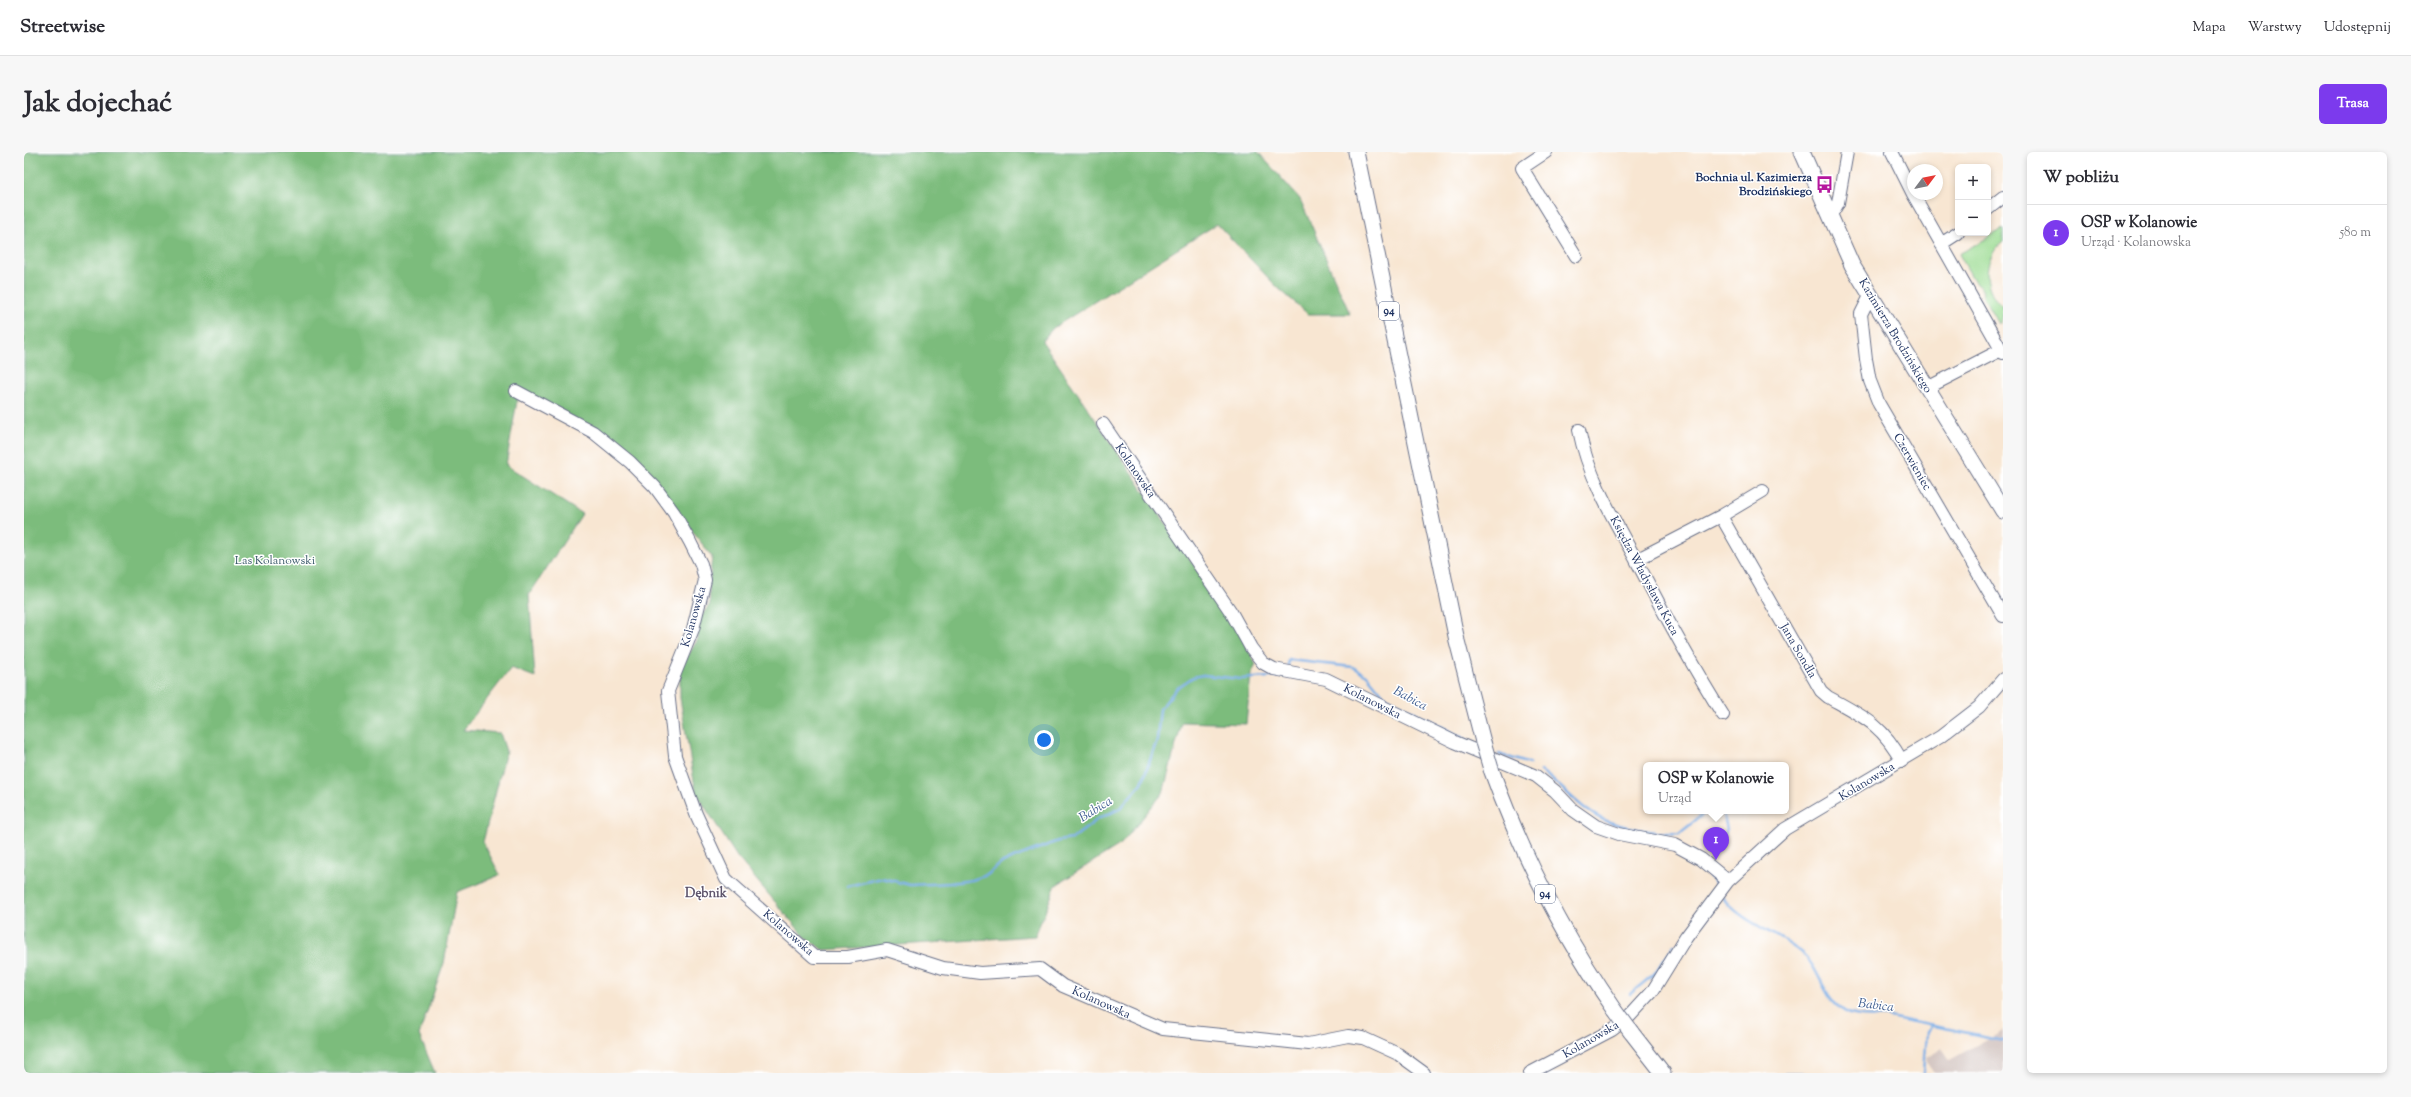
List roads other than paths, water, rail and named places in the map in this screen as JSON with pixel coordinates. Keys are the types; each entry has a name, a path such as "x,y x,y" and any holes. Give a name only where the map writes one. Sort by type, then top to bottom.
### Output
{"main road":[{"name":"94","path":"1356,152 1457,641 1491,769 1504,806 1550,905 1573,948 1615,1010 1663,1073"},
{"name":"Kazimierza Brodzińskiego","path":"1802,152 1842,246 1870,296 2003,512"}],"street":[{"path":"1546,152 1522,168 1576,256"},
{"path":"1828,213 1834,210 1838,203 1847,152"},
{"path":"1892,152 1907,182"},
{"path":"1991,207 2003,197"},
{"path":"1916,200 2002,351 1927,388"},
{"path":"1941,244 1955,235"},
{"name":"Czerwieniec","path":"1870,296 1861,314 1870,382 1879,404 2003,616"},
{"name":"Kolanowska","path":"516,391 593,432 630,462 658,492 690,542 701,564 705,580 693,629 668,691 675,756 696,814 726,879 814,957 848,957 887,950 944,968 980,973 1040,969 1063,986 1163,1029 1308,1044 1348,1036 1363,1038 1398,1054 1424,1073"},
{"name":"Kolanowska","path":"1103,424 1231,612 1256,656 1263,663 1274,669 1326,679 1455,742 1536,776 1555,791 1573,810 1596,826 1619,834 1675,845 1701,859 1728,881"},
{"name":"Księdza Władysława Kuca","path":"1579,430 1594,477 1691,665 1723,715"},
{"path":"1636,560 1721,516 1763,491"},
{"name":"Jana Sondla","path":"1721,516 1821,691 1828,697 1880,728 1891,740 1902,761"},
{"name":"Kolanowska","path":"1530,1073 1612,1030 1630,1016 1652,992 1686,937 1728,881 1785,828 1940,738 1979,707 2003,679"}],"waterway":[{"name":"Babica","path":"1288,665 1289,660 1353,667 1367,675 1384,696 1469,741"},
{"name":"Babica","path":"848,886 882,878 910,885 950,883 972,880 987,875 1003,862 1058,841 1072,839 1098,819 1119,809 1142,783 1157,740 1160,709 1177,688 1193,677 1203,675 1241,679 1282,676"},
{"name":"Babica","path":"1499,754 1530,764"},
{"name":"Babica","path":"1541,771 1578,803 1609,822 1651,832 1680,833 1703,814"},
{"name":"Babica","path":"1720,844 1727,829 1724,814"},
{"name":"Babica","path":"1704,869 1717,886 1709,897"},
{"name":"Babica","path":"1722,897 1741,915 1785,941 1806,957 1811,963 1830,997 1844,1011 1861,1016 1884,1016 2003,1040"},
{"path":"1630,994 1654,974 1674,945"},
{"path":"1923,1073 1926,1032 1932,1025"},
{"path":"1786,1073 1802,1073"}],"place":[{"name":"Bochnia ul. Kazimierza Brodzińskiego","path":"1825,185"},
{"name":"OSP w Kolanowie","path":"1716,860"}],"district":[{"name":"Dębnik","path":"706,894"}],"park label":[{"name":"Las Kolanowski","path":"275,561"}]}
